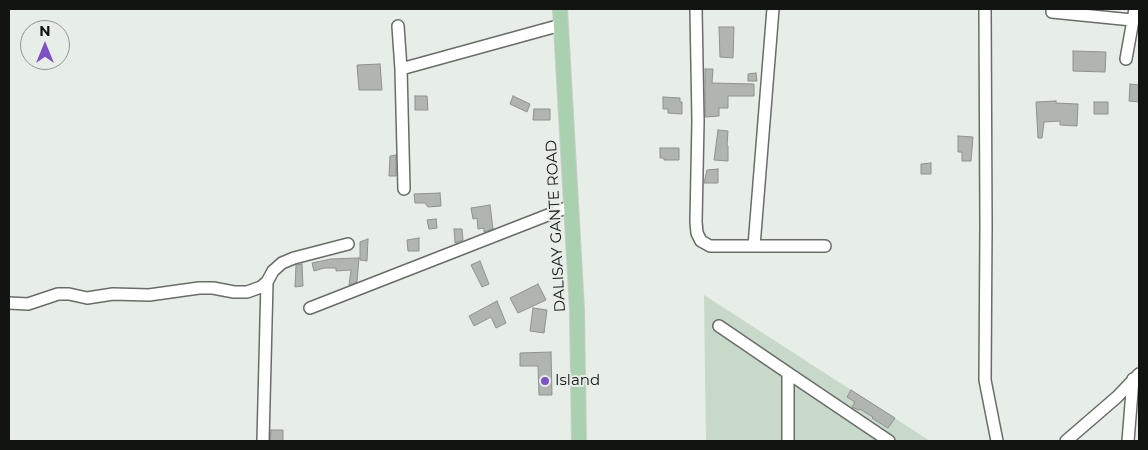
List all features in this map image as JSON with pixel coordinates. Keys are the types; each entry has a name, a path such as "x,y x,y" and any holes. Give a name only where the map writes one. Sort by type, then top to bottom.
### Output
{"main road":[{"name":"DALISAY GANTE ROAD","path":"560,9 577,310 579,441"}],"street":[{"path":"696,9 697,234 701,240 710,246 825,246"},
{"path":"754,246 773,9"},
{"path":"985,9 986,380 998,441"},
{"path":"1052,12 1134,14 1126,60"},
{"path":"401,69 562,25"},
{"path":"398,26 404,189"},
{"path":"310,308 571,206"},
{"path":"9,303 28,304 58,294 69,294 87,298 113,294 149,296 199,288 247,292 261,287 282,263 348,244"},
{"path":"263,441 267,282"},
{"path":"719,326 889,441"},
{"path":"788,373 788,441"},
{"path":"1066,441 1117,397 1136,376"},
{"path":"1128,441 1136,376"}],"green space":[{"path":"704,295 865,399 930,441 706,441"}],"building":[{"path":"719,27 734,27 733,58 720,57"},
{"path":"1073,51 1106,52 1105,72 1073,71"},
{"path":"380,64 382,90 359,90 357,65"},
{"path":"705,69 713,69 712,83 754,84 754,96 728,96 728,108 719,108 719,116 705,117"},
{"path":"756,73 757,81 748,81 748,74"},
{"path":"1130,84 1139,85 1139,102 1129,101"},
{"path":"415,96 427,96 428,110 415,110"},
{"path":"513,96 530,104 527,112 510,104"},
{"path":"663,97 680,98 682,114 668,113 668,109 663,109"},
{"path":"1056,101 1056,103 1078,104 1077,126 1060,125 1060,121 1044,122 1042,138 1038,138 1036,102"},
{"path":"1094,102 1108,102 1108,114 1094,114"},
{"path":"534,109 550,109 550,120 533,120"},
{"path":"718,130 728,131 728,161 714,160"},
{"path":"958,136 973,137 971,161 962,161 962,152 958,152"},
{"path":"660,148 679,148 679,160 664,160 664,158 660,158"},
{"path":"396,155 396,176 389,176 390,156"},
{"path":"931,163 931,174 921,174 921,164"},
{"path":"718,169 718,183 704,183 707,170"},
{"path":"440,193 441,206 428,207 425,203 415,203 414,194"},
{"path":"490,205 493,229 484,232 484,228 478,229 477,218 473,219 471,208"},
{"path":"436,219 437,228 429,229 427,220"},
{"path":"454,229 462,229 463,240 455,243"},
{"path":"419,238 419,251 408,251 407,240"},
{"path":"368,239 367,261 360,260 360,242"},
{"path":"359,258 357,282 349,285 351,270 336,271 336,268 324,268 314,271 312,263 331,259"},
{"path":"480,261 489,284 482,287 471,265"},
{"path":"302,264 303,286 295,287 296,265"},
{"path":"538,284 546,300 518,313 510,298"},
{"path":"497,301 506,323 496,328 491,317 474,326 469,316"},
{"path":"533,308 547,310 544,333 530,331"},
{"name":"Island","path":"551,352 552,395 539,395 538,366 520,366 520,353"},
{"path":"851,390 895,418 888,428 860,409 852,407 855,402 847,397"},
{"path":"271,430 283,430 283,441 270,441"}],"place":[{"name":"Island","path":"545,381"}]}
